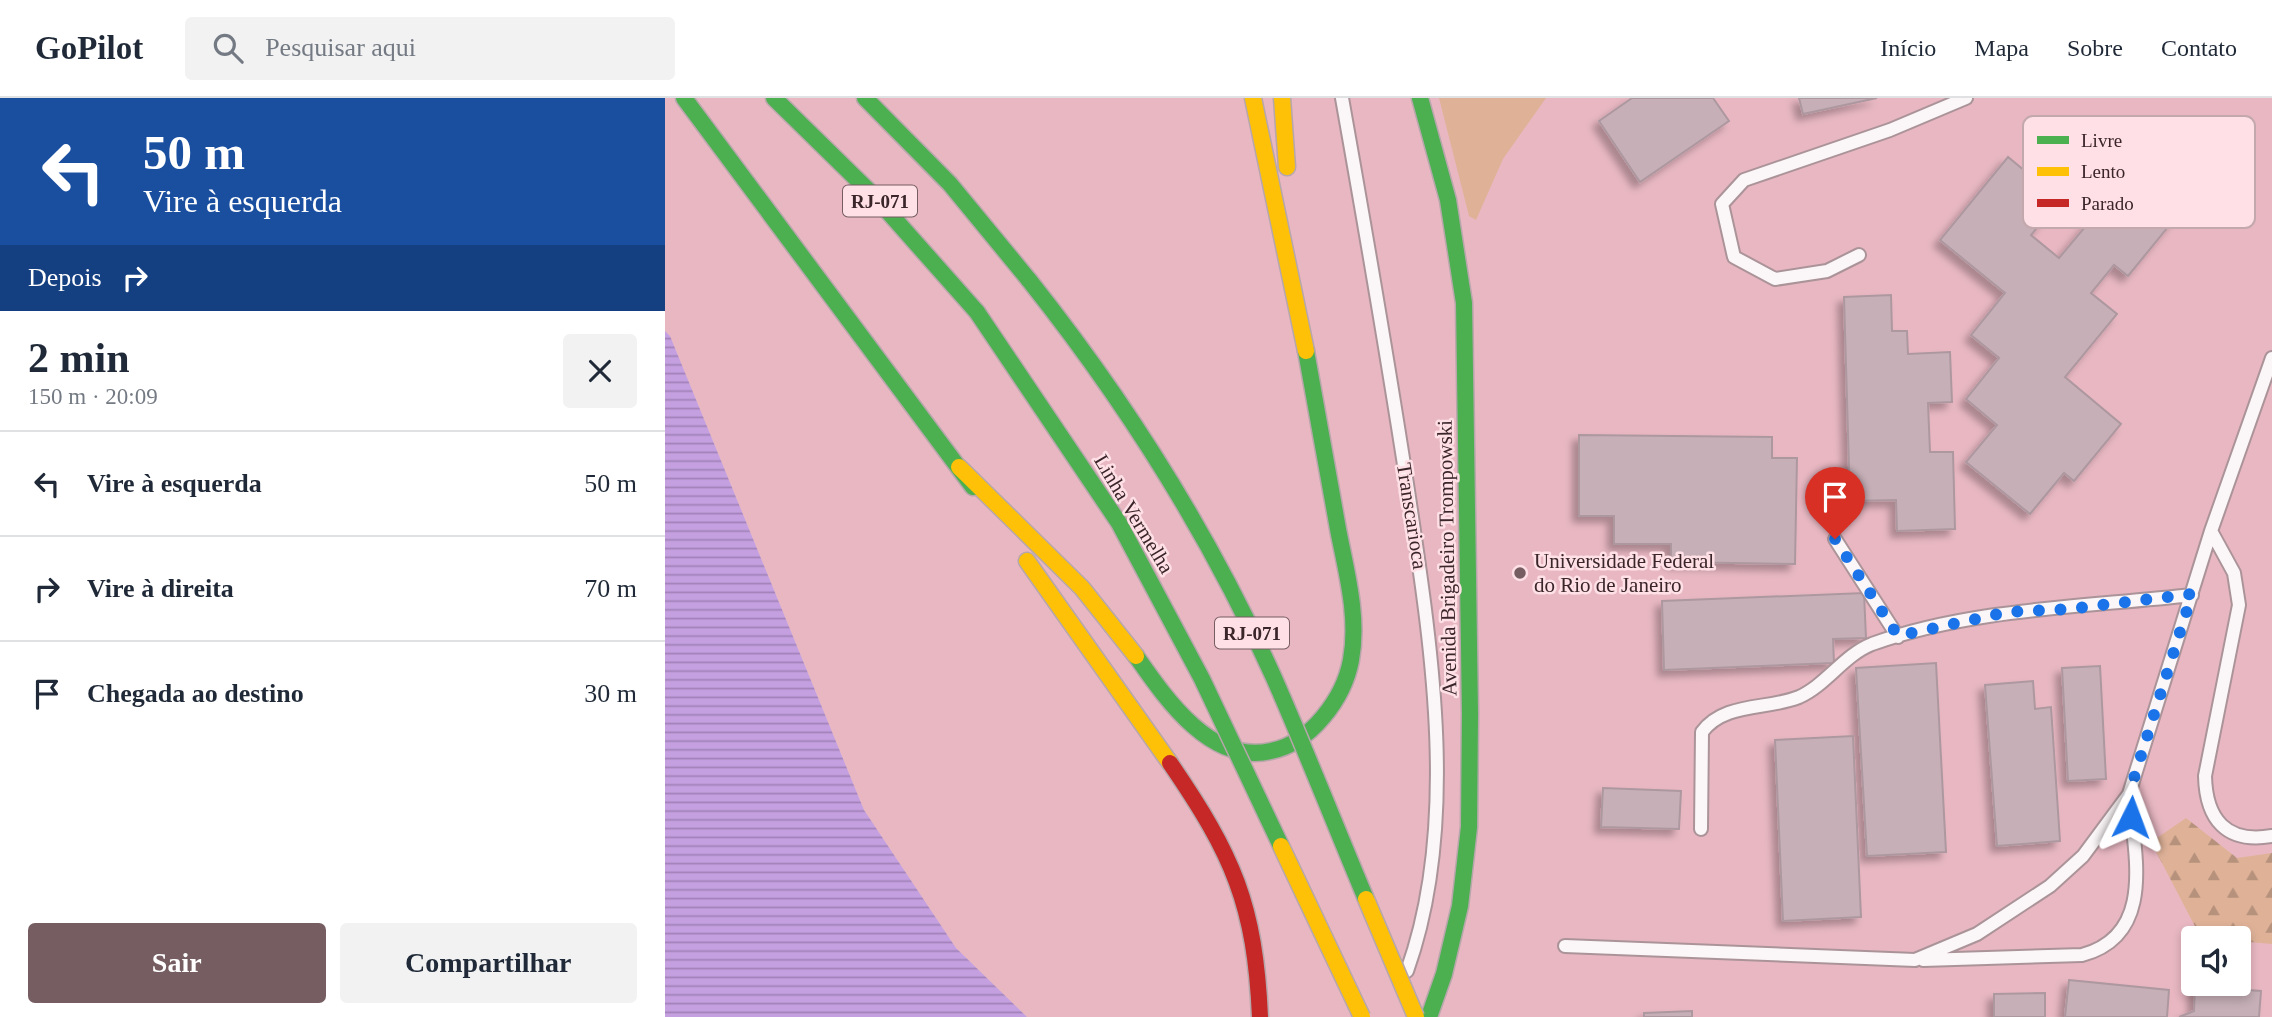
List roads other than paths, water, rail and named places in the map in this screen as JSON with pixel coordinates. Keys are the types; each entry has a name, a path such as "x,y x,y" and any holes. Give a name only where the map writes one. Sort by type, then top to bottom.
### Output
{"highway":[{"path":"684,98 958,467 1148,729 1203,811 1242,891 1253,931 1260,1017"},
{"name":"Linha Vermelha","path":"774,98 876,198 978,312 1119,523 1202,679 1362,1017"},
{"name":"RJ-071","path":"865,98 950,184 1094,362 1177,492 1220,569 1273,676 1416,1017"},
{"path":"889,98 950,184"},
{"path":"958,467 1099,607 1180,713 1199,731 1218,743 1248,753 1270,753 1309,733 1326,712 1343,688 1354,653 1353,611 1296,295 1253,98"},
{"path":"1282,98 1296,295"},
{"name":"Avenida Brigadeiro Trompowski","path":"1420,98 1448,200 1464,303 1469,701 1469,827 1460,906 1444,974 1429,1017"}],"lane":[{"name":"Transcarioca","path":"1342,98 1388,358 1428,629 1436,783 1435,849 1426,904 1395,1006"},
{"path":"1859,255 1827,271 1775,279 1734,257 1722,204 1744,180 1890,130 1966,98"},
{"path":"1915,960 1977,934 2050,886 2083,856 2129,794 2211,531 2272,358"},
{"path":"2211,531 2234,573 2239,605 2205,776 2206,802 2218,821 2234,835 2256,839 2272,836"},
{"path":"1835,539 1898,636"},
{"path":"1701,829 1702,732 1718,715 1797,697 1857,653 1898,636 2008,612 2069,609 2192,594"},
{"path":"1565,946 1915,960 2082,955 2103,950 2120,936 2126,925 2137,887 2129,794"}],"place":[{"name":"Universidade Federal do Rio de Janeiro","path":"1520,573"}]}
